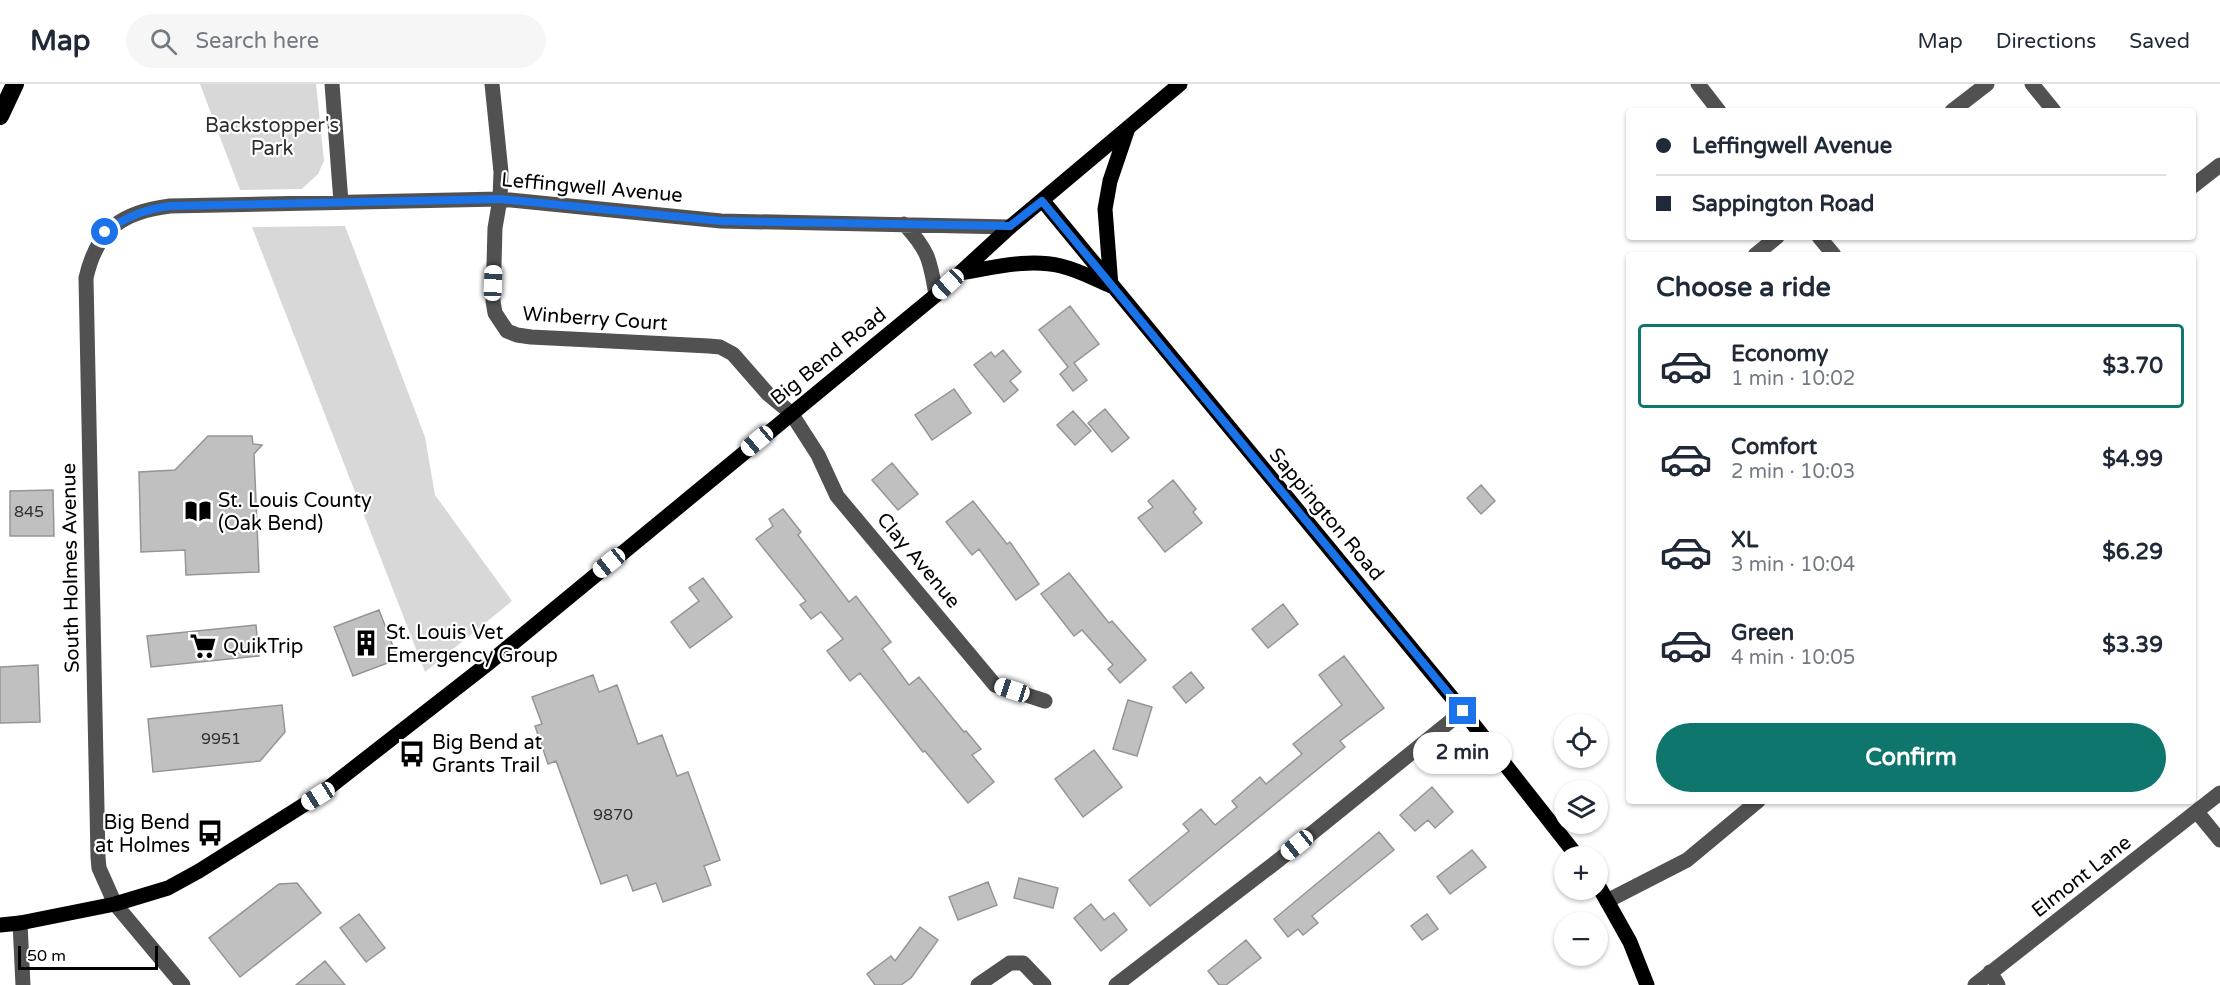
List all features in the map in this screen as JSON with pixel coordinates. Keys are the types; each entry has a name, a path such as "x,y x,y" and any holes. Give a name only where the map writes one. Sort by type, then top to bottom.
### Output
{"highway":[{"path":"0,116 15,84"}],"main road":[{"name":"Big Bend Road","path":"0,925 115,904 168,888 318,796 490,662 936,296 1010,226 1180,84"},
{"path":"960,273 1011,264 1043,263 1075,270 1111,286 1105,209 1114,167 1129,125"},
{"name":"Sappington Road","path":"1042,201 1463,711 1569,846"},
{"path":"1607,901 1630,942 1647,985"}],"street":[{"path":"332,84 341,202"},
{"path":"492,84 501,172 500,199"},
{"path":"1698,84 1717,108"},
{"path":"1956,108 1987,84"},
{"path":"2032,84 2052,108"},
{"path":"2196,184 2220,165"},
{"name":"Leffingwell Avenue","path":"105,232 129,217 148,209 170,206 500,199 721,221 1010,226"},
{"name":"Winberry Court","path":"500,199 495,228 493,301 495,313 507,331 531,337 720,347 733,354 768,394 791,413"},
{"path":"904,224 922,243 930,259 936,296"},
{"name":"South Holmes Avenue","path":"105,232 90,260 86,278 99,868 115,904 183,985"},
{"path":"1759,252 1773,240"},
{"path":"1822,240 1832,252"},
{"name":"Clay Avenue","path":"791,413 818,454 837,496 995,685 1045,701"},
{"path":"1116,985 1280,859 1463,711"},
{"name":"Elmont Lane","path":"1975,985 1994,979 2220,793"},
{"path":"1607,901 1687,860 1754,804"},
{"path":"2197,812 2220,840"},
{"path":"20,923 23,985"},
{"path":"978,985 1010,963 1023,963 1044,985"}],"green space":[{"name":"Backstopper's Park","path":"200,84 316,84 324,161 318,174 302,189 240,190"},
{"path":"345,226 425,437 435,495 512,601 425,672 252,227"}],"building":[{"path":"1070,306 1099,344 1074,363 1087,380 1073,391 1060,374 1068,367 1039,330"},
{"path":"1003,350 1021,372 1010,381 1018,390 1004,402 974,365 991,352 995,357"},
{"path":"954,389 971,413 932,440 915,415"},
{"path":"1105,409 1129,438 1112,452 1088,423"},
{"path":"1073,411 1091,431 1075,445 1057,425"},
{"name":"St. Louis County (Oak Bend)","path":"208,436 252,436 253,444 262,445 254,454 259,572 186,575 185,550 141,552 139,472 175,470"},
{"path":"892,463 918,494 898,510 872,480"},
{"path":"1173,480 1196,509 1193,512 1202,523 1165,552 1138,518 1153,507 1148,501"},
{"path":"1481,485 1495,501 1481,514 1467,498"},
{"path":"53,490 54,536 10,536 10,491"},
{"path":"973,501 1007,544 1010,542 1039,584 1016,600 979,549 972,555 946,522"},
{"path":"783,509 801,532 798,535 849,602 856,596 891,642 882,649 909,685 919,677 981,749 972,755 994,782 968,803 925,751 923,752 860,673 850,681 827,651 843,639 821,612 811,619 800,605 806,601 756,539 773,526 769,519"},
{"path":"1069,573 1109,623 1112,621 1146,660 1120,683 1108,669 1113,665 1082,630 1074,636 1041,594"},
{"path":"703,578 732,617 690,648 671,622 699,601 689,588"},
{"path":"1283,604 1298,624 1268,648 1252,629"},
{"name":"St. Louis Vet Emergency Group","path":"379,610 398,659 353,676 334,627"},
{"name":"QuikTrip","path":"256,625 259,656 151,667 147,636"},
{"path":"1344,656 1384,708 1340,741 1345,747 1150,906 1129,880 1189,831 1183,824 1201,809 1215,825 1237,807 1232,801 1260,777 1266,784 1302,754 1293,744 1342,705 1319,675"},
{"path":"38,665 40,722 0,723 0,667"},
{"path":"1191,672 1204,688 1186,703 1173,687"},
{"path":"593,675 599,692 617,685 638,744 662,735 677,776 688,772 720,860 704,866 711,885 663,902 656,883 633,891 627,875 601,884 556,761 548,764 535,726 542,724 532,697"},
{"path":"1128,700 1152,707 1137,756 1113,749"},
{"name":"QuikTrip","path":"282,705 285,732 260,761 153,772 148,719"},
{"path":"1094,750 1122,787 1083,817 1055,779"},
{"path":"1432,787 1453,812 1435,828 1428,820 1415,831 1400,815"},
{"path":"1379,832 1394,850 1312,916 1318,923 1303,935 1298,929 1288,937 1274,919"},
{"path":"1472,850 1486,867 1450,894 1437,877"},
{"path":"1019,878 1058,888 1053,908 1014,898"},
{"path":"988,882 997,905 958,920 949,897"},
{"path":"297,883 321,913 240,977 209,938 279,884"},
{"path":"1091,904 1104,920 1114,913 1127,930 1101,951 1074,918"},
{"path":"359,914 385,948 366,962 340,928"},
{"path":"1427,914 1438,929 1422,940 1411,926"},
{"path":"920,927 938,940 911,978 901,985 875,985 867,974 891,956 895,961"},
{"path":"1246,940 1261,958 1226,985 1219,985 1208,971"},
{"path":"325,961 345,985 296,985"}],"place":[{"name":"St. Louis County (Oak Bend)","path":"198,511"},
{"name":"St. Louis Vet Emergency Group","path":"366,643"},
{"name":"QuikTrip","path":"203,646"},
{"name":"Big Bend at Grants Trail","path":"412,754"},
{"name":"Big Bend at Holmes","path":"210,833"}],"route":[{"path":"105,232 118,222 148,209 170,206 500,199 721,221 1010,226 1042,201 1463,711"}]}
